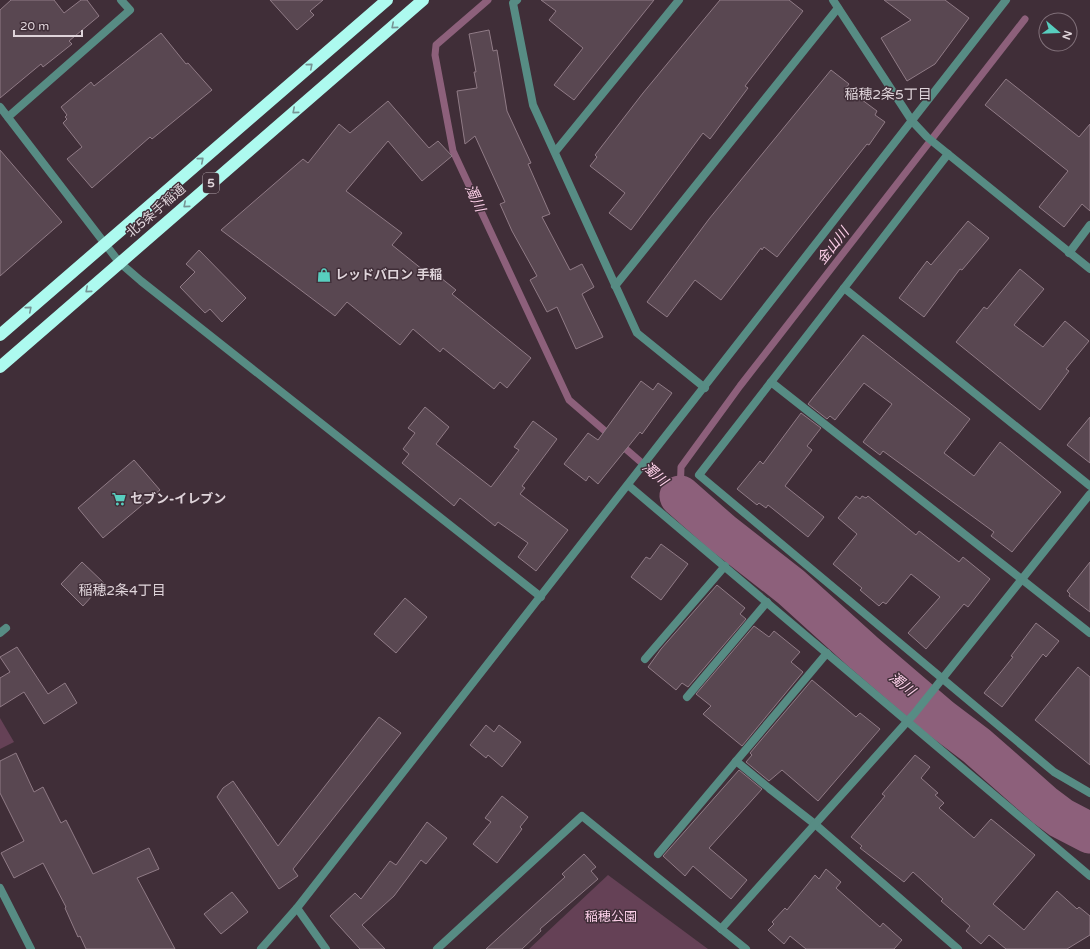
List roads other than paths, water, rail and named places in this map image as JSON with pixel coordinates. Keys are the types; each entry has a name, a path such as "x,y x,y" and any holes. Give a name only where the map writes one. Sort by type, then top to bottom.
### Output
{"highway":[{"name":"北5条手稲通","path":"0,335 387,0"},
{"name":"北5条手稲通","path":"0,367 119,262 423,0"}],"street":[{"path":"8,117 130,10 121,0"},
{"path":"517,0 513,3 533,105 637,333 705,388"},
{"path":"555,152 679,0"},
{"path":"833,0 912,121 927,137 1090,269"},
{"path":"261,949 297,908 705,388 1006,0"},
{"path":"615,286 838,8"},
{"path":"0,107 119,262 147,286 541,597"},
{"path":"948,154 699,475 1054,772 1090,793"},
{"path":"1069,253 1090,225"},
{"path":"844,288 1090,486"},
{"path":"771,382 1090,633"},
{"path":"628,485 1090,876"},
{"path":"721,928 816,825 914,714 1090,494"},
{"path":"645,658 725,566"},
{"path":"687,697 767,602"},
{"path":"658,854 827,653"},
{"path":"736,762 816,825 958,949"},
{"path":"437,949 582,816 746,949"},
{"path":"0,888 31,949"},
{"path":"297,908 326,949"}],"waterway":[{"name":"濁川","path":"488,0 436,45 435,55 453,151 569,400 612,437"},
{"name":"金山川","path":"680,496 681,467 740,386 1025,19"},
{"name":"濁川","path":"620,444 680,496"},
{"name":"濁川","path":"680,496 722,533 791,587 863,652 940,718 977,746 1045,806 1061,818 1090,833"}],"place":[{"name":"レッドバロン 手稲","path":"324,275"},
{"name":"セブン-イレブン","path":"119,499"}],"district":[{"name":"稲穂2条5丁目","path":"888,94"},
{"name":"稲穂2条4丁目","path":"122,590"}],"park label":[{"name":"稲穂公園","path":"611,917"}]}
